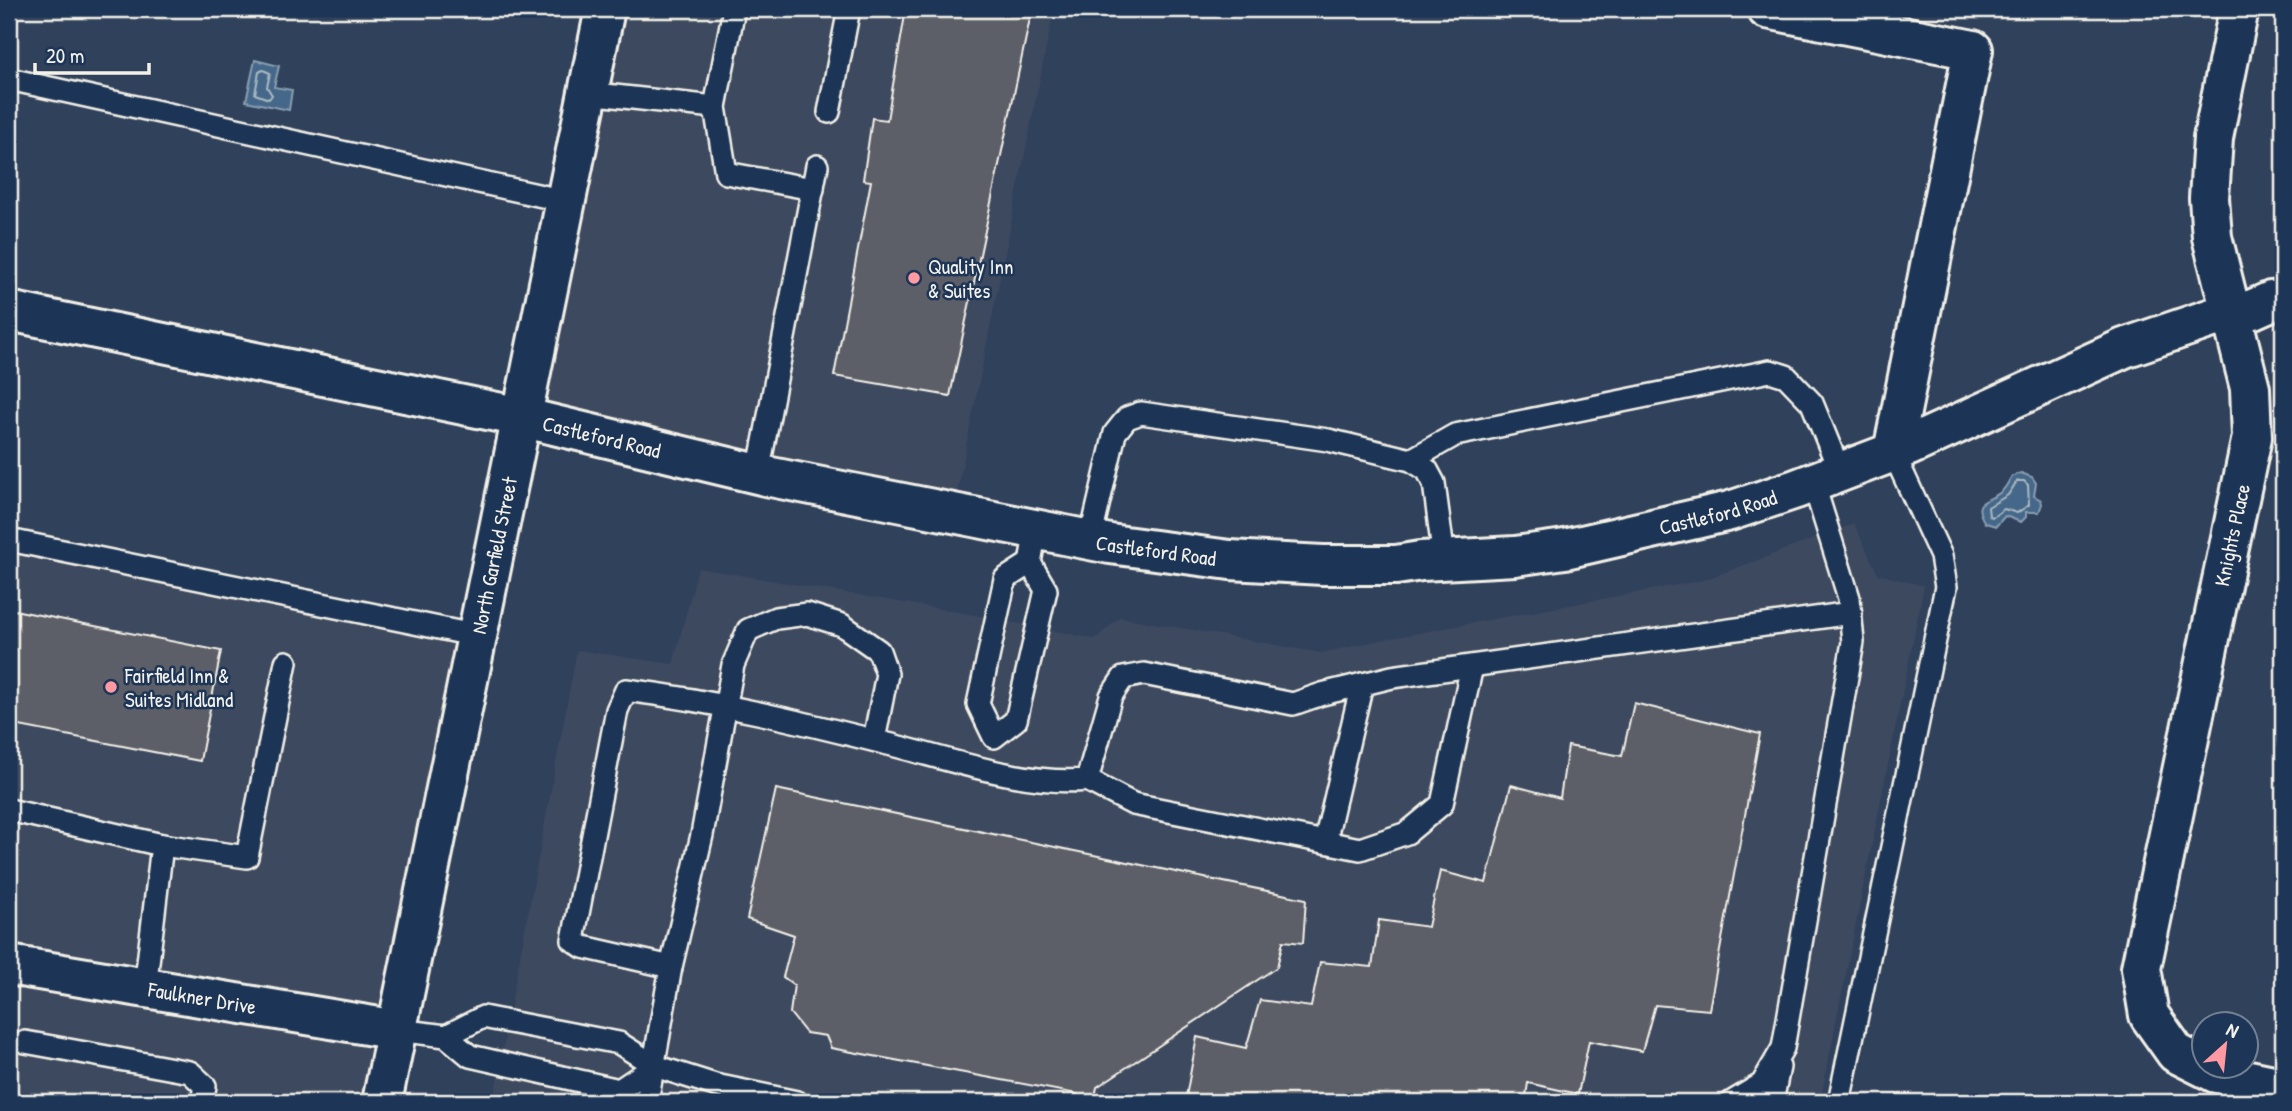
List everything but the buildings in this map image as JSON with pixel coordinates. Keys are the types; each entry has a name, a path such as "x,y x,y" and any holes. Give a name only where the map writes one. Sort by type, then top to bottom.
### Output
{"street":[{"name":"North Garfield Street","path":"382,1102 605,9"},
{"path":"1768,9 1973,50 1893,452"},
{"name":"Knights Place","path":"2239,9 2213,138 2209,198 2212,237 2250,388 2252,437 2141,968 2150,1015 2176,1053 2216,1073 2283,1087"},
{"name":"Castleford Road","path":"9,311 521,417 758,473 1033,546 1090,540 1156,552 1301,564 1396,565 1444,559 1515,556 1589,544 1730,511 1893,452 2106,355 2212,317 2283,300"},
{"name":"Faulkner Drive","path":"9,965 397,1030"}],"lane":[{"path":"734,9 715,107 726,173 813,189"},
{"path":"829,112 849,9"},
{"path":"9,79 565,201"},
{"path":"587,93 715,107"},
{"path":"758,473 817,166"},
{"path":"1411,460 1455,435 1770,371 1786,376 1812,402 1849,598 1853,642 1772,1102"},
{"path":"1090,540 1115,433 1126,418 1141,413 1328,440 1411,460 1427,470 1434,483 1444,559"},
{"path":"1839,1102 1946,587 1941,556 1893,452"},
{"path":"9,540 478,636"},
{"path":"994,737 978,704 1005,579 1033,546"},
{"path":"985,769 994,737 1016,720 1046,590 1033,546"},
{"path":"1087,780 1111,696 1124,678 1144,674 1293,704 1392,677 1850,613"},
{"path":"647,1102 671,967 702,835 724,704 733,665 748,630 776,618 807,614 842,625 879,651 887,674 874,740"},
{"path":"10,809 162,845 247,857 286,662"},
{"path":"671,967 583,947 573,940 617,710 626,690 724,704 985,769 1061,782 1087,780 1133,804 1360,849 1407,833 1442,804 1472,666"},
{"path":"1325,842 1362,684"},
{"path":"145,988 162,845"},
{"path":"446,1036 483,1017 620,1043 654,1066 715,1085 797,1102"},
{"path":"397,1030 446,1036 470,1056 620,1090 654,1066"},
{"path":"26,1041 190,1072 205,1086 202,1102"},
{"path":"1732,1102 1762,1084 1783,1048"}],"shaded area":[{"path":"605,9 1054,9 953,512 520,425"},
{"path":"1854,524 1878,574 1924,586 1820,1102 493,1102 577,650 673,664 698,568 970,614 1095,639 1120,617 1321,653 1704,580"},
{"path":"9,543 477,639 383,1102 9,1102"}],"water":[{"path":"255,60 279,66 274,87 292,90 289,110 246,101"},
{"path":"2021,473 2032,477 2036,483 2034,496 2041,500 2042,504 2039,512 2026,512 2026,517 2021,522 2005,516 1996,526 1985,523 1980,505 1997,495 2011,478"}],"place":[{"name":"Quality Inn & Suites","path":"914,278"},
{"name":"Fairfield Inn & Suites Midland","path":"111,687"}]}
